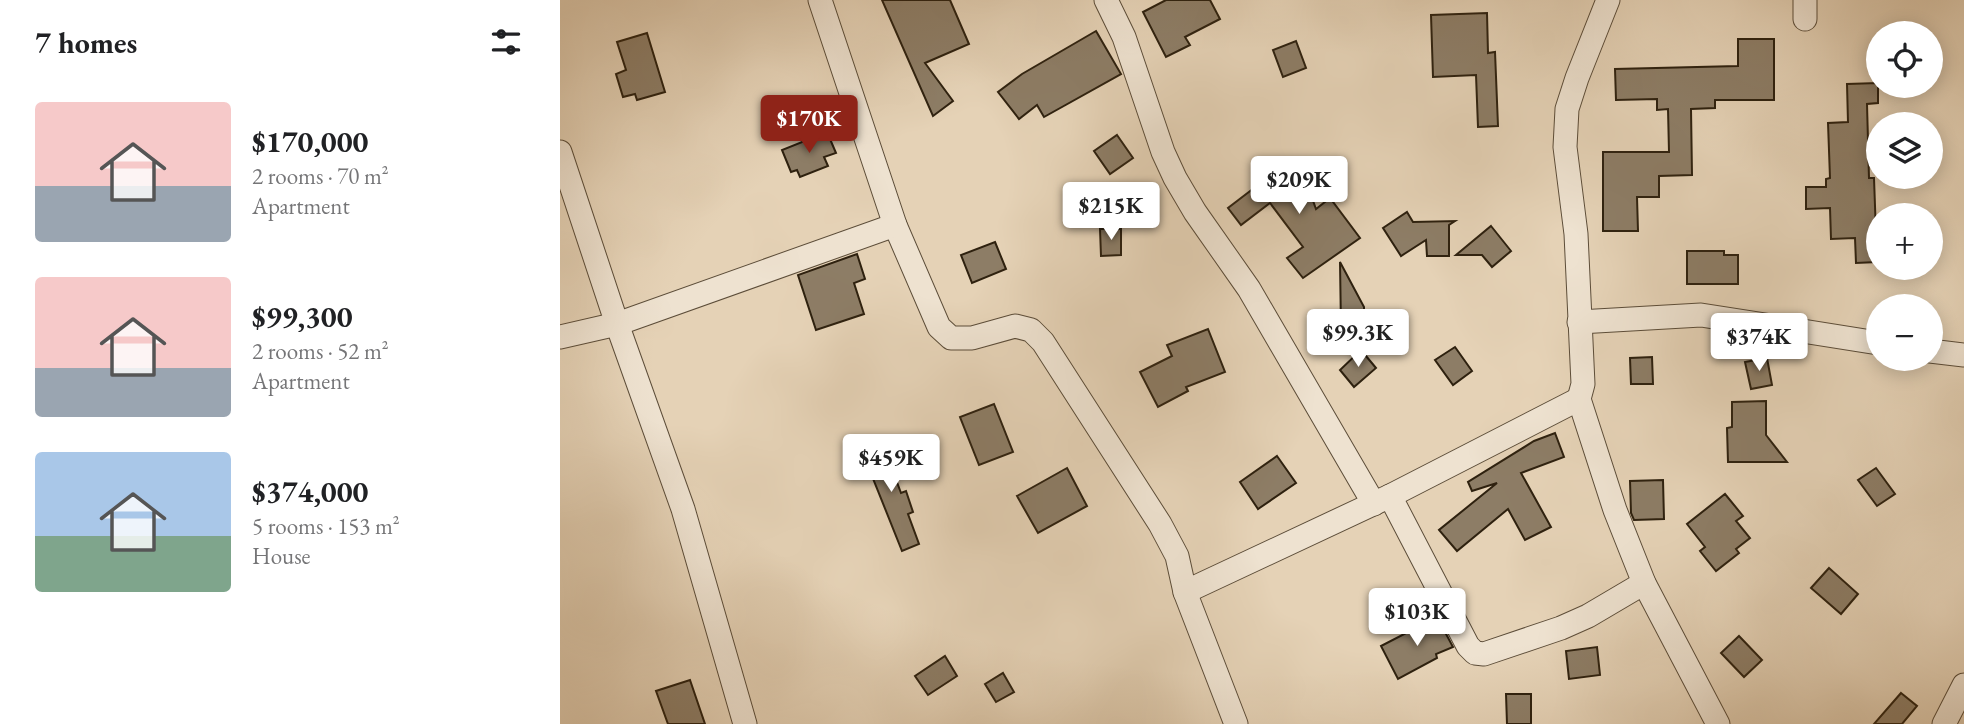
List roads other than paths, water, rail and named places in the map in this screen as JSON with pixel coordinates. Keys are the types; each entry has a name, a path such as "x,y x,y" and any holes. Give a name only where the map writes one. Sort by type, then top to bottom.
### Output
{"street":[{"path":"820,0 895,225 939,327 951,338 971,338 1015,326 1031,330 1044,342 1160,524 1177,556 1185,592 1236,724"},
{"path":"1107,0 1124,37 1163,152 1175,178 1249,289 1382,500 1468,646 1475,653 1484,654 1561,628 1588,616 1644,583"},
{"path":"1608,0 1567,109 1565,147 1576,234 1583,384 1579,399 1615,510 1644,583 1718,724"},
{"path":"560,152 617,324 683,509 745,724"},
{"path":"560,337 617,324 895,225"},
{"path":"1579,322 1701,315 1866,341"},
{"path":"1943,353 1964,355"},
{"path":"1185,592 1382,500 1579,399"},
{"path":"1944,724 1964,685"}]}
